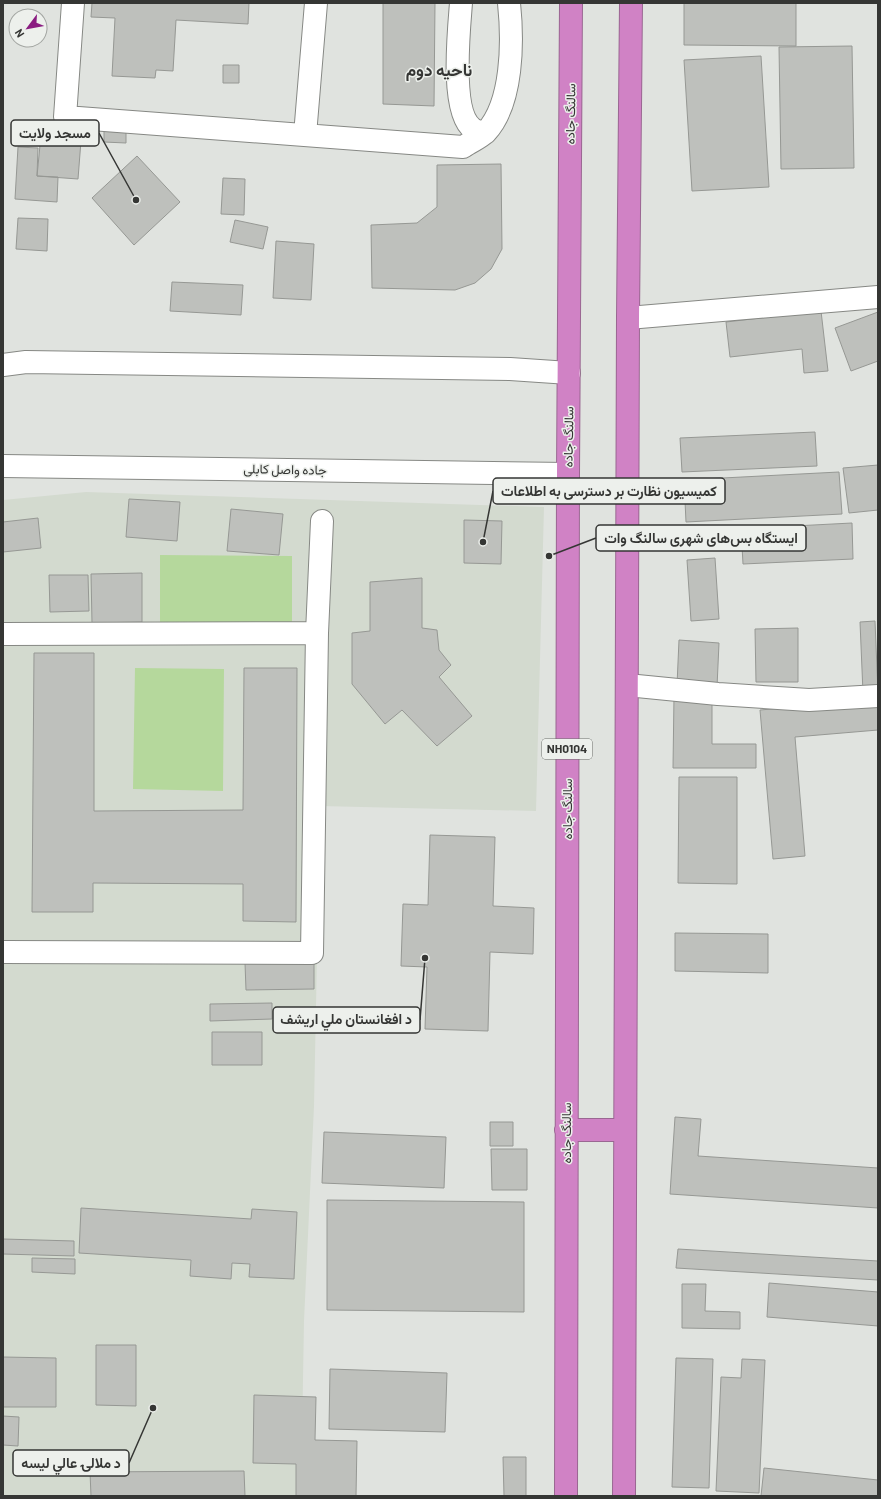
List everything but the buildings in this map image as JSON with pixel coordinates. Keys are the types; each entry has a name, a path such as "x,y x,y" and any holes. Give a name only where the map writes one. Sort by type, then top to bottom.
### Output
{"highway":[{"name":"سالنگ جاده","path":"566,1496 568,258 571,3"},
{"path":"624,1496 626,685 631,3"},
{"path":"566,1130 625,1130"}],"street":[{"path":"73,3 65,117 463,147 485,133 493,123 502,105 511,62 509,3"},
{"path":"305,135 316,3"},
{"path":"461,3 457,59 462,113 473,129 485,133"},
{"path":"628,318 878,297"},
{"path":"3,365 26,362 494,368 569,373"},
{"name":"جاده واصل کابلی","path":"3,466 568,474"},
{"path":"3,952 312,953 317,633 322,521"},
{"path":"3,634 317,633"},
{"path":"626,685 718,694 809,700 878,696"}],"shaded area":[{"path":"86,492 544,507 536,811 320,806 314,1106 304,1321 301,1496 3,1496 3,500"}],"green space":[{"path":"160,555 292,556 292,625 160,623"},
{"path":"135,668 224,669 223,791 133,789"}],"place":[{"name":"مسجد ولایت","path":"136,200"},
{"name":"کمیسیون نظارت بر دسترسی به اطلاعات","path":"483,542"},
{"name":"ایستگاه بس‌های شهری سالنگ وات","path":"549,556"},
{"name":"د افغانستان ملي اریشف","path":"425,958"},
{"name":"د ملالۍ عالي لیسه","path":"153,1408"}],"district":[{"name":"ناحیه دوم","path":"439,70"}]}
